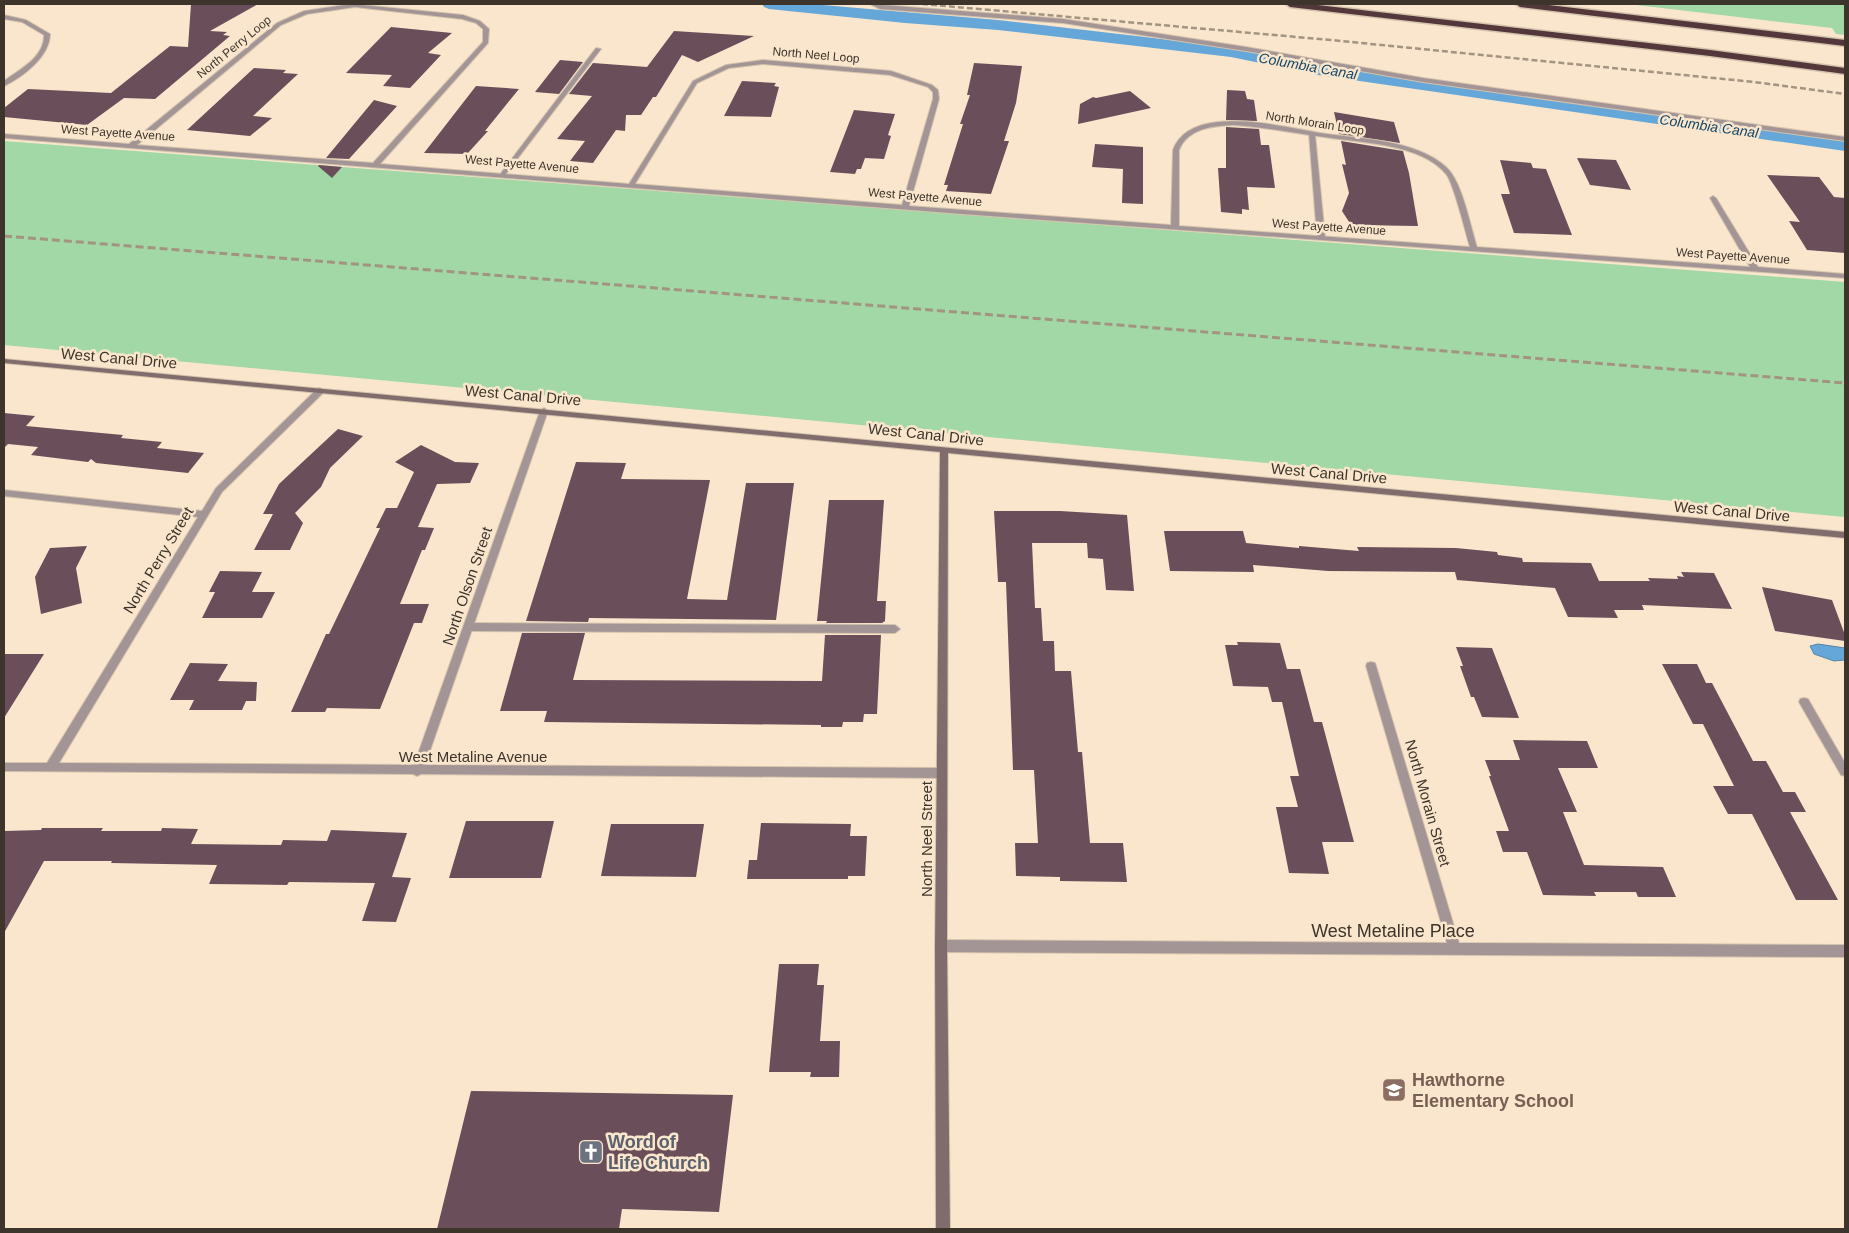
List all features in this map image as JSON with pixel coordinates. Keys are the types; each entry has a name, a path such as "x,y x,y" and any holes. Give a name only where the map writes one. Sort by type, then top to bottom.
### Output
{"highway":[{"path":"1290,4 1710,53 1845,71"},
{"path":"1520,4 1845,43"}],"street":[{"path":"873,4 880,7 1063,21 1246,49 1423,80 1845,139"},
{"name":"North Perry Loop","path":"132,145 279,24 306,12 355,5 448,14 478,22 486,28 486,42 376,164"},
{"path":"4,17 24,21 48,34 49,42 45,50 4,84"},
{"path":"503,174 598,49"},
{"name":"North Neel Loop","path":"632,184 695,82 728,66 763,62 783,63 891,73 930,86 936,91 936,99 905,206"},
{"name":"North Morain Loop","path":"1176,226 1176,150 1179,141 1186,135 1205,126 1225,124 1253,125 1398,147 1433,160 1447,169 1452,179 1474,249"},
{"path":"1312,134 1321,238"},
{"name":"West Payette Avenue","path":"4,136 1321,238 1845,276"},
{"path":"1713,198 1754,269"},
{"name":"West Canal Drive","path":"4,360 1845,535"},
{"name":"North Perry Street","path":"50,768 219,490 320,391"},
{"name":"North Olson Street","path":"417,771 470,626 544,411"},
{"name":"North Neel Street","path":"943,1229 940,946 944,450"},
{"path":"4,493 203,514"},
{"path":"470,626 895,629"},
{"name":"North Morain Street","path":"1372,666 1455,949"},
{"path":"1804,702 1845,772"},
{"name":"West Metaline Avenue","path":"4,767 941,773"},
{"name":"West Metaline Place","path":"940,946 1845,951"}],"green space":[{"path":"1628,4 1845,4 1845,35 1836,34 1832,28"},
{"path":"4,141 1845,282 1845,517 4,345"}],"water":[{"path":"1818,644 1845,648 1845,660 1834,661 1814,654 1810,646"}],"building":[{"path":"191,4 258,4 210,31 227,32 223,35 230,36 155,99 124,98 87,125 4,117 4,108 28,89 111,93 170,46 188,47"},
{"path":"391,27 452,33 428,53 441,55 410,88 383,86 392,75 346,73"},
{"path":"674,31 754,36 698,62 682,55 656,97 653,97 641,115 626,115 625,131 616,130 593,163 570,161 585,141 557,139 592,96 569,94 593,63 647,67"},
{"path":"560,60 583,62 559,94 535,92"},
{"path":"974,63 1022,66 1016,103 1004,141 1009,141 991,194 946,191 948,185 944,185 963,124 960,124 970,95 967,95"},
{"path":"254,68 286,70 283,73 298,74 253,116 272,118 250,136 187,130"},
{"path":"742,81 776,83 774,86 779,87 771,117 724,116"},
{"path":"476,86 519,89 485,131 488,131 467,154 424,153"},
{"path":"1227,90 1245,91 1247,99 1254,100 1257,121 1226,120"},
{"path":"1130,91 1151,108 1078,124 1080,104 1093,97"},
{"path":"374,100 397,106 349,159 326,158"},
{"path":"854,110 895,114 888,135 891,136 884,159 865,158 861,169 857,169 855,174 830,172"},
{"path":"1334,112 1394,122 1400,143 1339,134"},
{"path":"1226,127 1259,129 1261,145 1269,145 1275,188 1247,187 1249,210 1242,209 1242,214 1221,212 1218,168 1226,168"},
{"path":"1341,141 1403,151 1409,173 1418,226 1351,225 1342,211 1349,193 1342,164 1346,165"},
{"path":"1095,144 1143,147 1143,204 1122,203 1123,169 1092,167"},
{"path":"1577,158 1616,160 1631,190 1590,185"},
{"path":"1500,160 1531,163 1533,168 1546,169 1572,235 1514,233 1501,194 1510,194"},
{"path":"319,165 342,167 332,178"},
{"path":"1767,175 1819,177 1834,197 1845,198 1845,253 1807,250 1789,221 1800,222"},
{"path":"4,413 35,416 26,426 123,435 121,438 162,442 157,448 204,453 188,473 96,463 91,459 88,462 31,455 38,447 8,444 4,448"},
{"path":"338,429 363,436 330,468 321,487 295,513 303,523 290,550 254,550 273,514 263,514 279,484"},
{"path":"421,445 455,462 479,463 470,483 437,484 418,527 434,528 425,550 422,550 400,604 429,604 422,623 414,623 380,709 327,708 325,712 291,712 326,634 329,634 380,528 376,528 386,508 397,508 414,472 395,462"},
{"path":"576,462 626,463 621,479 710,480 687,599 727,600 746,483 794,483 776,620 589,618 588,622 526,621"},
{"path":"829,500 884,500 877,601 886,601 885,621 882,623 826,623 827,621 817,621"},
{"path":"994,511 1060,511 1127,515 1134,591 1106,590 1103,559 1088,558 1087,543 1032,543 1035,608 1041,608 1043,641 1054,641 1055,671 1071,671 1078,752 1082,752 1090,843 1123,843 1127,882 1060,881 1060,877 1016,876 1015,843 1038,843 1034,770 1013,770 1006,582 998,582"},
{"path":"1164,531 1243,531 1246,543 1299,548 1299,546 1359,551 1357,547 1456,548 1497,552 1498,555 1522,558 1523,562 1591,563 1599,581 1650,581 1648,578 1678,579 1677,576 1684,577 1681,572 1714,573 1732,609 1642,605 1644,610 1614,610 1618,618 1568,617 1555,588 1457,580 1455,572 1328,571 1253,565 1254,572 1170,571"},
{"path":"87,546 76,568 82,603 41,614 35,577 50,548"},
{"path":"220,571 262,572 252,592 275,592 262,618 202,618 215,592 209,592"},
{"path":"1762,587 1832,600 1845,635 1845,641 1775,631"},
{"path":"522,633 585,633 573,680 822,681 825,635 881,635 877,714 864,714 863,722 843,722 842,727 821,727 821,725 544,722 547,711 500,711"},
{"path":"1237,642 1280,643 1287,669 1300,669 1314,722 1322,722 1354,842 1322,842 1329,874 1289,873 1276,807 1298,807 1290,776 1299,776 1282,702 1272,702 1268,687 1233,686 1225,645 1238,645"},
{"path":"1456,647 1492,648 1519,718 1482,717 1474,697 1471,697 1460,666 1463,666"},
{"path":"4,654 44,654 4,718"},
{"path":"190,663 228,664 218,681 257,682 256,701 246,701 242,710 189,710 194,700 170,700"},
{"path":"1662,664 1697,664 1706,683 1712,683 1753,761 1766,761 1783,792 1795,792 1806,812 1790,812 1838,900 1796,900 1752,814 1728,814 1713,786 1734,786 1703,724 1693,724"},
{"path":"1513,740 1587,741 1598,768 1558,768 1577,812 1563,812 1584,865 1663,867 1676,897 1638,897 1636,892 1594,892 1596,896 1543,895 1527,852 1503,852 1496,831 1509,831 1485,760 1520,760"},
{"path":"466,821 554,821 541,878 449,878"},
{"path":"761,823 851,824 850,836 867,836 865,876 848,876 848,879 747,879 749,860 757,860"},
{"path":"611,824 704,824 696,877 601,876"},
{"path":"42,828 103,828 101,831 161,831 162,828 198,829 191,844 281,845 283,840 327,841 331,830 407,833 392,877 411,878 396,922 362,921 375,883 289,882 287,885 209,884 217,865 111,863 112,861 44,861 4,933 4,831 41,830"},
{"path":"779,964 819,964 817,985 824,985 820,1041 840,1041 839,1077 810,1077 811,1072 769,1072"},
{"name":"Word of Life Church","path":"471,1091 733,1095 719,1212 622,1209 619,1229 437,1229"}],"waterway":[{"name":"Columbia Canal","path":"769,4 905,18 998,25 1231,52 1318,70 1845,146"}],"railway":[{"path":"922,4 1331,40 1754,82 1845,94"},
{"path":"4,236 1845,383"}],"place":[{"name":"Hawthorne Elementary School","path":"1394,1090"},
{"name":"Word of Life Church","path":"591,1152"}]}
